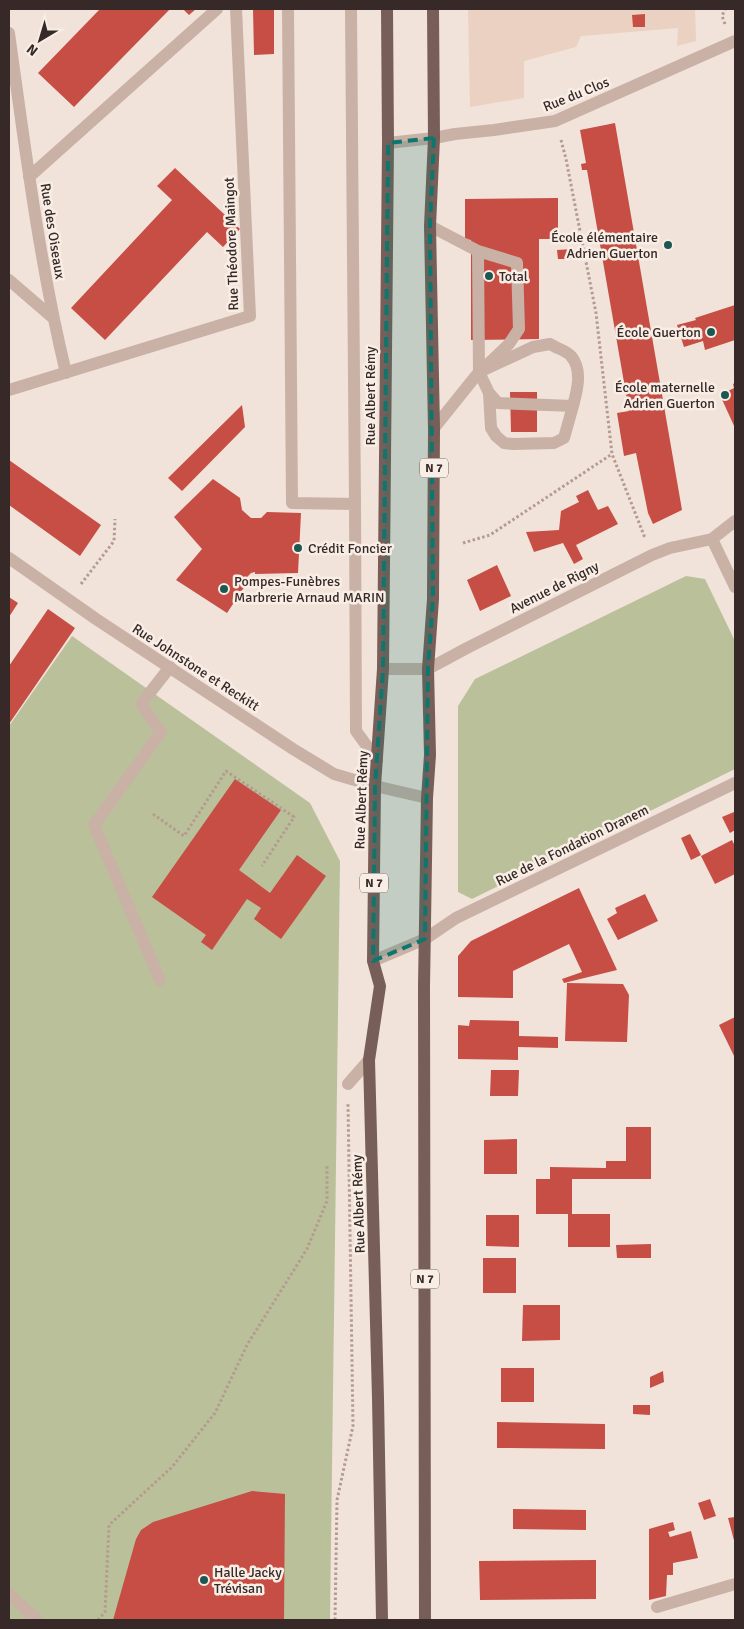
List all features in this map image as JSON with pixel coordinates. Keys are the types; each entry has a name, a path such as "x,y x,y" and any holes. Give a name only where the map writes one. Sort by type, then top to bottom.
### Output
{"main road":[{"name":"Rue Albert Rémy","path":"382,1620 369,1060 380,986 373,961 375,786 383,668 388,143 386,9"},
{"name":"N 7","path":"425,1620 425,939 427,798 430,755 428,669 433,599 434,428 430,226 434,138 433,9"}],"street":[{"path":"29,177 217,9"},
{"name":"Rue Théodore Maingot","path":"66,373 250,316 236,9"},
{"path":"288,9 292,504 355,504"},
{"path":"351,9 356,731 377,760"},
{"name":"Rue des Oiseaux","path":"9,34 29,177 52,317 66,373"},
{"name":"Rue du Clos","path":"388,143 555,121 735,41"},
{"path":"430,226 478,251 517,263 519,329 509,344 479,372 434,428"},
{"path":"478,251 479,372 489,393 498,403 573,406"},
{"path":"9,280 52,317"},
{"path":"479,372 533,347 550,344 570,355 577,367 578,387 564,438 554,443 513,444 504,442 496,436 491,428 489,393"},
{"path":"9,390 66,373"},
{"name":"Avenue de Rigny","path":"383,668 428,669 652,555 670,548 712,539 735,522"},
{"path":"712,539 735,587"},
{"name":"Rue Johnstone et Reckitt","path":"9,558 68,600 294,750 334,774 427,798"},
{"path":"160,980 94,825 162,732 141,704 170,667"},
{"name":"Rue de la Fondation Dranem","path":"373,961 425,939 456,918 735,783"},
{"path":"348,1084 369,1060"},
{"path":"657,1608 735,1584"},
{"path":"9,1594 37,1620"}],"path":[{"path":"555,121 566,159 596,313 612,454 652,555"},
{"path":"463,543 490,535 612,454"},
{"path":"68,600 114,541 115,519"},
{"path":"153,814 184,836 226,771 294,817 262,866"},
{"path":"335,1620 337,1500 353,1426 348,1084"},
{"path":"98,1620 105,1612 109,1525 172,1467 215,1413 247,1346 307,1249 327,1201 327,1164"}],"highlighted area":[{"path":"434,138 430,226 433,599 428,669 425,939 373,961 375,786 383,669 388,143"}],"green space":[{"path":"686,576 705,579 735,641 735,769 472,899 458,892 458,706 475,679"},
{"path":"72,636 310,803 340,861 330,1620 9,1620 9,726"}],"shaded area":[{"path":"468,9 695,9 696,41 677,46 678,28 581,36 576,47 524,61 524,98 470,107"}],"building":[{"path":"100,9 170,9 74,107 38,73"},
{"path":"183,9 196,9 189,15"},
{"path":"253,9 274,9 274,54 254,55"},
{"path":"645,14 645,27 633,27 632,15"},
{"path":"615,123 682,510 653,524 648,513 636,453 624,456 617,413 629,411 587,170 582,170 581,164 586,163 580,130"},
{"path":"175,168 240,229 223,247 207,232 105,340 71,308 172,200 157,186"},
{"path":"558,198 558,239 539,239 539,339 471,340 471,240 465,239 465,199"},
{"path":"573,249 574,259 558,259 557,250"},
{"name":"École Guerton","path":"735,305 735,340 705,350 703,341 684,347 677,325"},
{"path":"735,383 735,428 720,395 734,388 733,384"},
{"path":"510,392 537,392 537,432 511,432"},
{"path":"242,405 245,427 182,491 168,478"},
{"path":"9,460 101,525 80,556 9,505"},
{"path":"213,479 240,498 242,510 251,518 261,518 267,512 301,513 298,573 251,573 244,580 247,583 227,613 176,580 202,549 174,517"},
{"path":"588,490 598,510 608,506 618,524 576,545 583,559 574,564 563,543 534,552 526,532 559,530 561,511 579,502 576,496"},
{"path":"497,565 511,596 480,611 467,580"},
{"path":"9,597 18,603 9,617"},
{"path":"48,609 75,628 9,724 9,666"},
{"path":"235,779 281,810 239,870 270,893 297,855 326,876 281,939 254,919 261,908 247,899 212,950 201,942 206,935 152,897"},
{"path":"734,812 735,830 730,833 722,817"},
{"path":"690,834 701,855 691,860 681,838"},
{"path":"732,840 735,846 735,874 715,884 701,856"},
{"path":"579,888 617,970 564,983 562,979 582,972 569,944 513,971 513,998 458,997 458,956 471,941"},
{"path":"645,894 658,921 618,940 607,919 617,913 615,908"},
{"path":"567,983 623,984 629,995 627,1042 565,1041"},
{"path":"735,1017 735,1058 719,1025"},
{"path":"470,1020 519,1021 519,1036 558,1037 558,1048 518,1047 518,1060 458,1059 458,1025 469,1026"},
{"path":"491,1070 519,1070 518,1096 490,1096"},
{"path":"626,1127 651,1127 651,1179 572,1179 572,1214 610,1214 610,1247 568,1247 568,1214 536,1214 536,1179 550,1179 550,1167 606,1168 606,1161 626,1161"},
{"path":"517,1139 517,1174 484,1174 484,1140"},
{"path":"486,1215 519,1215 519,1247 486,1246"},
{"path":"651,1244 651,1258 617,1258 616,1245"},
{"path":"483,1258 516,1258 516,1293 483,1293"},
{"path":"523,1305 560,1305 560,1340 522,1341"},
{"path":"501,1368 534,1368 534,1402 501,1402"},
{"path":"663,1371 664,1382 650,1388 650,1377"},
{"path":"633,1405 650,1405 650,1415 633,1414"},
{"path":"497,1422 605,1424 605,1449 497,1448"},
{"name":"Halle Jacky Trévisan","path":"252,1491 285,1494 284,1620 113,1620 136,1539 141,1530 153,1522"},
{"path":"710,1499 716,1516 704,1520 698,1503"},
{"path":"513,1509 586,1510 586,1530 513,1529"},
{"path":"735,1517 735,1544 728,1518"},
{"path":"673,1522 675,1530 668,1532 670,1537 691,1531 698,1558 673,1563 673,1575 667,1575 666,1596 649,1600 649,1529"},
{"path":"596,1560 596,1599 480,1600 479,1561"}],"place":[{"name":"École élémentaire Adrien Guerton","path":"668,245"},
{"name":"Total","path":"489,276"},
{"name":"École Guerton","path":"711,332"},
{"name":"École maternelle Adrien Guerton","path":"725,395"},
{"name":"Crédit Foncier","path":"298,548"},
{"name":"Pompes-Funèbres Marbrerie Arnaud MARIN","path":"224,589"},
{"name":"Halle Jacky Trévisan","path":"204,1580"}]}
